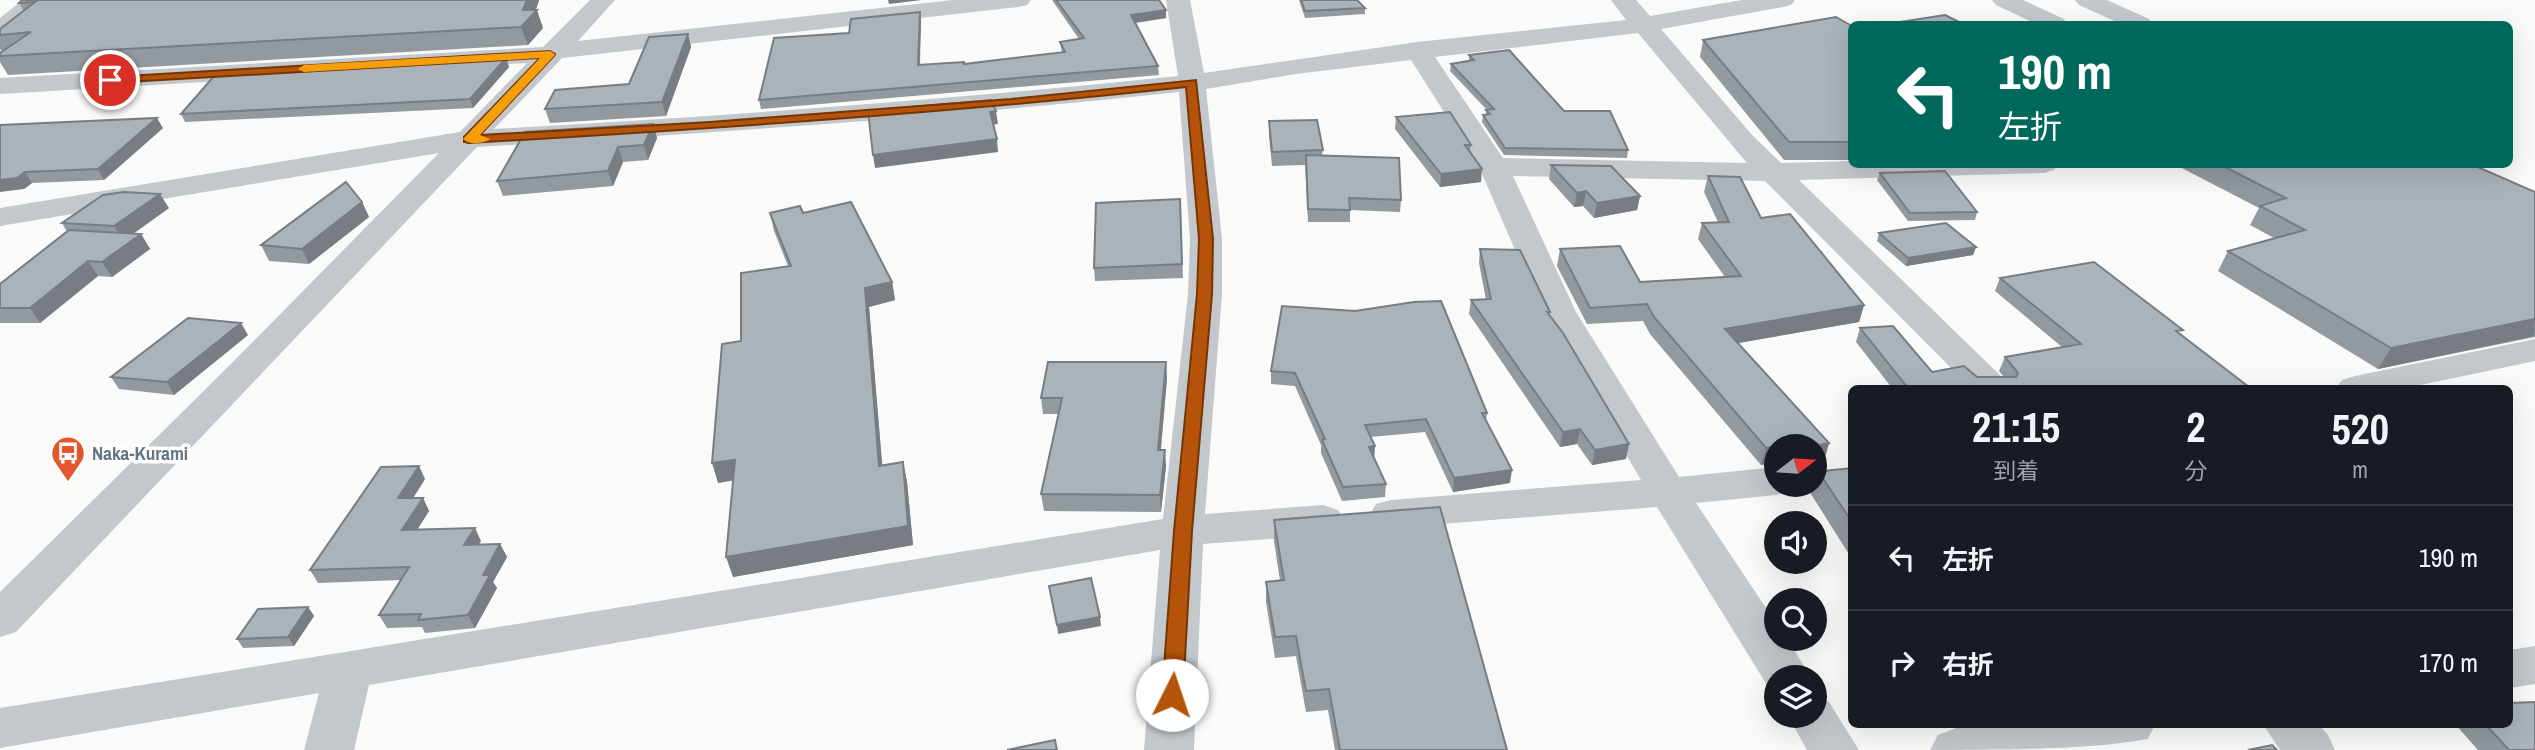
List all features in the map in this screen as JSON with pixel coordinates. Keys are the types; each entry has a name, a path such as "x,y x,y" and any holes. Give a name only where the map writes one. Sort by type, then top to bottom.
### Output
{"street":[{"path":"0,30 38,0"},
{"path":"0,620 603,0"},
{"path":"0,86 551,52 1019,0"},
{"path":"1169,750 1183,531 1205,294 1206,239 1192,83 1178,0"},
{"path":"1623,0 1743,142 1989,385"},
{"path":"0,216 469,139 710,125 1011,102 1192,83 1417,51 1643,25 1783,0"},
{"path":"2004,0 2049,21"},
{"path":"2087,0 2133,21"},
{"path":"1417,51 1494,167 1559,312 1668,492 1779,665"},
{"path":"1494,167 1773,172 1908,168"},
{"path":"2369,385 2535,350"},
{"path":"0,728 1183,531 1764,482"},
{"path":"2513,669 2535,665"},
{"path":"329,750 348,671"},
{"path":"1820,728 1834,750"},
{"path":"1956,750 2103,728"},
{"path":"2291,728 2310,750"}],"building":[{"path":"22,0 527,0 523,10 537,10 521,27 0,56 0,53 31,32 0,35 0,29 35,2 19,3"},
{"path":"1056,0 1159,0 1166,10 1131,15 1158,66 759,100 774,38 849,33 851,19 920,12 918,65 964,64 1065,52 1060,42 1084,38"},
{"path":"1301,0 1357,0 1365,8 1305,11"},
{"path":"1945,15 1957,21 1906,21"},
{"path":"1836,17 1848,24 1848,142 1789,142 1703,40"},
{"path":"688,34 662,102 545,109 555,90 629,84 649,37"},
{"path":"1509,50 1564,111 1610,111 1628,150 1505,148 1483,115 1490,114 1486,110 1494,109 1451,64 1474,60 1469,55"},
{"path":"506,58 470,99 181,114 215,75"},
{"path":"991,100 996,111 990,112 997,139 873,155 868,111"},
{"path":"1450,112 1471,145 1465,145 1482,169 1441,174 1396,117"},
{"path":"157,118 98,169 25,172 17,178 0,180 0,125"},
{"path":"1317,120 1323,150 1272,152 1269,121"},
{"path":"653,124 644,145 618,147 608,171 497,181 525,132"},
{"path":"1306,155 1399,158 1401,200 1349,198 1350,210 1308,209"},
{"path":"1551,165 1611,166 1640,196 1597,203 1586,191 1577,193"},
{"path":"2227,168 2480,168 2535,192 2535,319 2391,348 2228,251 2305,230 2260,206 2286,198"},
{"path":"1945,171 1977,212 1910,213 1880,173"},
{"path":"1708,176 1740,177 1761,218 1790,214 1864,305 1725,329 1821,434 1764,434 1764,446 1654,317 1647,304 1590,308 1560,249 1620,246 1640,282 1741,276 1702,223 1729,222"},
{"path":"346,182 362,202 302,249 261,245"},
{"path":"124,192 160,194 114,226 62,223 103,195"},
{"path":"1180,199 1182,264 1094,268 1096,203"},
{"path":"851,202 892,282 865,288 879,466 903,462 908,526 726,557 735,460 712,463 722,344 741,341 741,273 791,266 770,213 800,206 803,213"},
{"path":"1946,223 1976,247 1908,258 1879,233"},
{"path":"69,230 141,234 102,262 88,261 30,308 0,308 0,284"},
{"path":"1480,249 1520,250 1550,312 1547,312 1563,333 1629,444 1595,450 1580,429 1563,432 1471,300 1491,299"},
{"path":"2094,262 2183,330 2176,331 2246,385 1906,385 1860,328 1893,326 1932,372 1964,366 1977,377 2016,377 2018,373 2005,357 2081,344 2000,278"},
{"path":"1441,301 1487,413 1482,413 1512,470 1454,478 1426,419 1365,425 1375,446 1369,447 1386,484 1343,487 1295,373 1271,371 1282,306 1355,311 1414,302"},
{"path":"188,318 241,323 167,382 111,377"},
{"path":"1048,362 1166,362 1158,450 1165,450 1160,495 1041,494 1062,398 1041,398"},
{"path":"419,466 398,498 423,498 402,530 475,528 464,545 500,544 483,575 490,575 468,615 418,620 421,614 379,615 409,567 310,570 381,467"},
{"path":"1848,468 1848,516 1827,484 1827,471"},
{"path":"1440,507 1507,750 1340,750 1329,689 1306,691 1296,636 1275,637 1266,582 1284,580 1274,520"},
{"path":"1091,578 1100,617 1057,625 1049,586"},
{"path":"308,607 288,637 237,639 258,609"},
{"path":"2535,702 2535,750 2509,750 2489,728 2513,728 2513,703"},
{"path":"1055,740 1057,750 1007,750"},
{"path":"2272,745 2277,750 2248,750"}],"slow traffic":[{"path":"304,69 550,54 469,139 484,139"}],"place":[{"name":"Naka-Kurami","path":"68,483"}],"route":[{"path":"110,80 550,54 469,139 710,125 1011,102 1192,83 1206,239 1205,294 1183,531 1172,695"}]}
